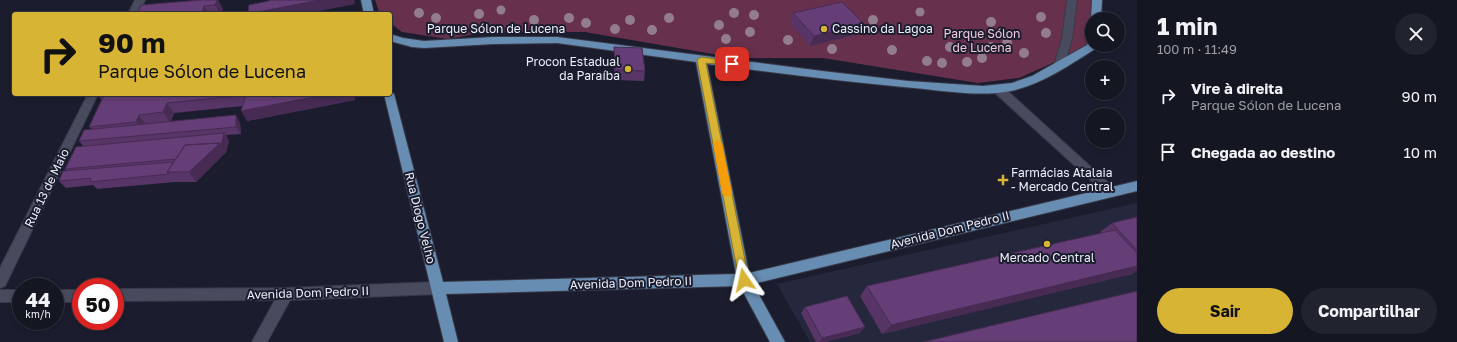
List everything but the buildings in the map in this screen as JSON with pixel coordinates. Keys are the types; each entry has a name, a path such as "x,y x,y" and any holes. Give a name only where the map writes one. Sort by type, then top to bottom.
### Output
{"main road":[{"path":"366,0 369,12"},
{"path":"1097,12 1098,0"},
{"name":"Parque Sólon de Lucena","path":"392,38 404,42 440,45 513,40 557,40 701,60 923,86 998,89 1029,82 1054,70 1085,51"},
{"path":"701,60 744,280 778,342"},
{"name":"Rua Diogo Velho","path":"390,96 451,342"},
{"name":"Avenida Dom Pedro II","path":"438,288 744,280 1110,191 1137,186"}],"street":[{"path":"134,12 140,0"},
{"path":"1059,66 1067,39 1072,0"},
{"path":"998,89 1110,191"},
{"name":"Rua 13 de Maio","path":"0,282 93,96"},
{"name":"Avenida Dom Pedro II","path":"124,295 286,294 438,288"},
{"path":"259,342 286,294"},
{"path":"0,296 12,296"}],"shaded area":[{"name":"Mercado Central","path":"1137,203 1137,342 810,342 777,284"}],"green space":[{"name":"Parque Sólon de Lucena","path":"375,0 1094,0 1092,12 1085,12 1085,48 1019,78 978,83 823,58 736,58 585,32 513,32 475,34 448,39 402,32 392,24 392,12 379,12"}],"slow traffic":[{"path":"717,143 727,193"}],"place":[{"name":"Cassino da Lagoa","path":"824,29"},
{"name":"Procon Estadual da Paraíba","path":"628,69"},
{"name":"Farmácias Atalaia - Mercado Central","path":"1003,180"},
{"name":"Mercado Central","path":"1047,244"}],"route":[{"path":"732,64 701,60 744,280"}]}
